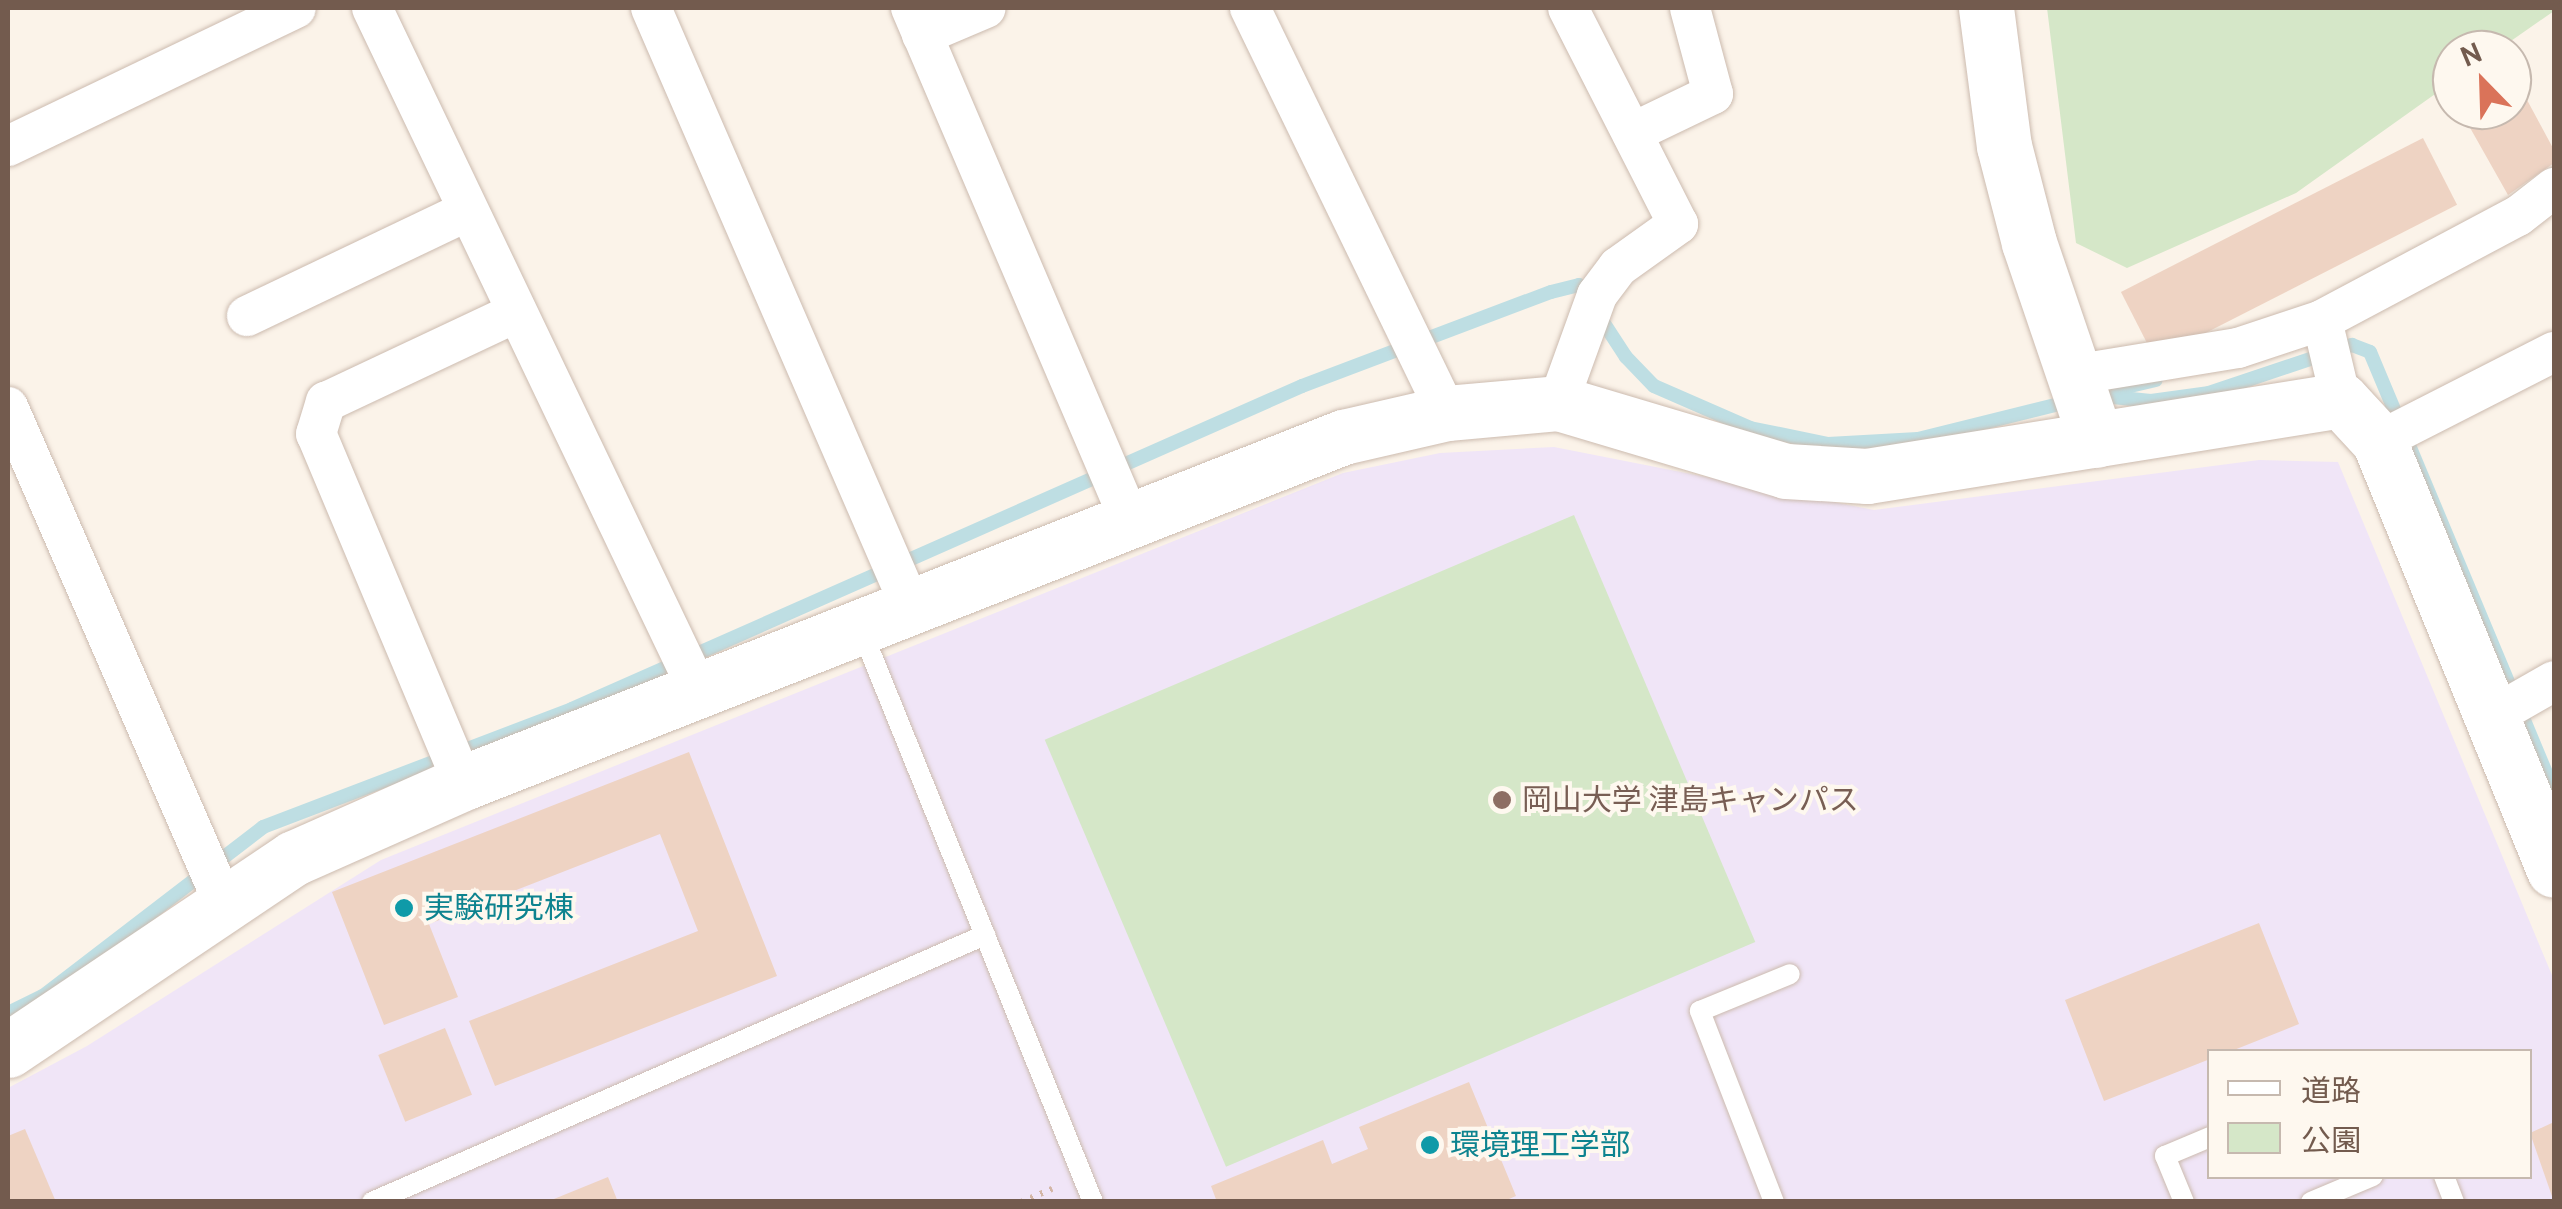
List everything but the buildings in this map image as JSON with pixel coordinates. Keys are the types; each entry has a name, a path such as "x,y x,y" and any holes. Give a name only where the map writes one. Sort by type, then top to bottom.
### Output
{"street":[{"path":"8,146 296,8"},
{"path":"372,8 688,670"},
{"path":"651,8 900,581"},
{"path":"986,8 917,21 1116,488"},
{"path":"1250,8 1446,413"},
{"path":"1558,402 1593,308 1618,267 1678,224 1568,8"},
{"path":"1632,133 1713,94 1690,8"},
{"path":"1986,8 2004,146 2082,402"},
{"path":"2082,402 2331,355 2554,188"},
{"path":"247,316 466,211"},
{"path":"455,764 316,434 326,402 515,314"},
{"path":"8,1050 215,882 294,858 455,764 688,670 860,626 900,581 1116,488 1446,413 1558,402 1786,471 1867,476 2238,348 2331,355 2398,432 2523,699 2554,870"},
{"path":"2398,432 2554,352"},
{"path":"8,407 215,882"}],"lane":[{"path":"860,626 1093,1202"},
{"path":"372,1202 985,935"},
{"path":"1774,1202 1700,1011 1790,974"},
{"path":"2184,1202 2164,1156 2207,1137"},
{"path":"2311,1202 2366,1179"}],"shaded area":[{"name":"岡山大学 津島キャンパス","path":"1554,447 1874,510 2259,460 2338,462 2554,980 2554,1201 8,1202 8,1088 87,1046 381,860 1343,473 1440,453"}],"green space":[{"path":"2047,8 2554,8 2527,30 2432,30 2432,96 2296,193 2127,268 2076,243"},
{"path":"1574,515 1755,942 1226,1167 1045,740"}],"waterway":[{"path":"8,1013 43,996 263,827 572,709 1302,386 1551,292 1579,285 1626,357 1654,386 1750,428 1828,444 1918,439 2072,401"},
{"path":"2093,395 2151,401 2209,393 2352,345 2370,352 2554,791"},
{"path":"2109,391 2156,380"}],"place":[{"name":"岡山大学 津島キャンパス","path":"1502,800"},
{"name":"実験研究棟","path":"404,908"},
{"name":"環境理工学部","path":"1430,1145"}]}
